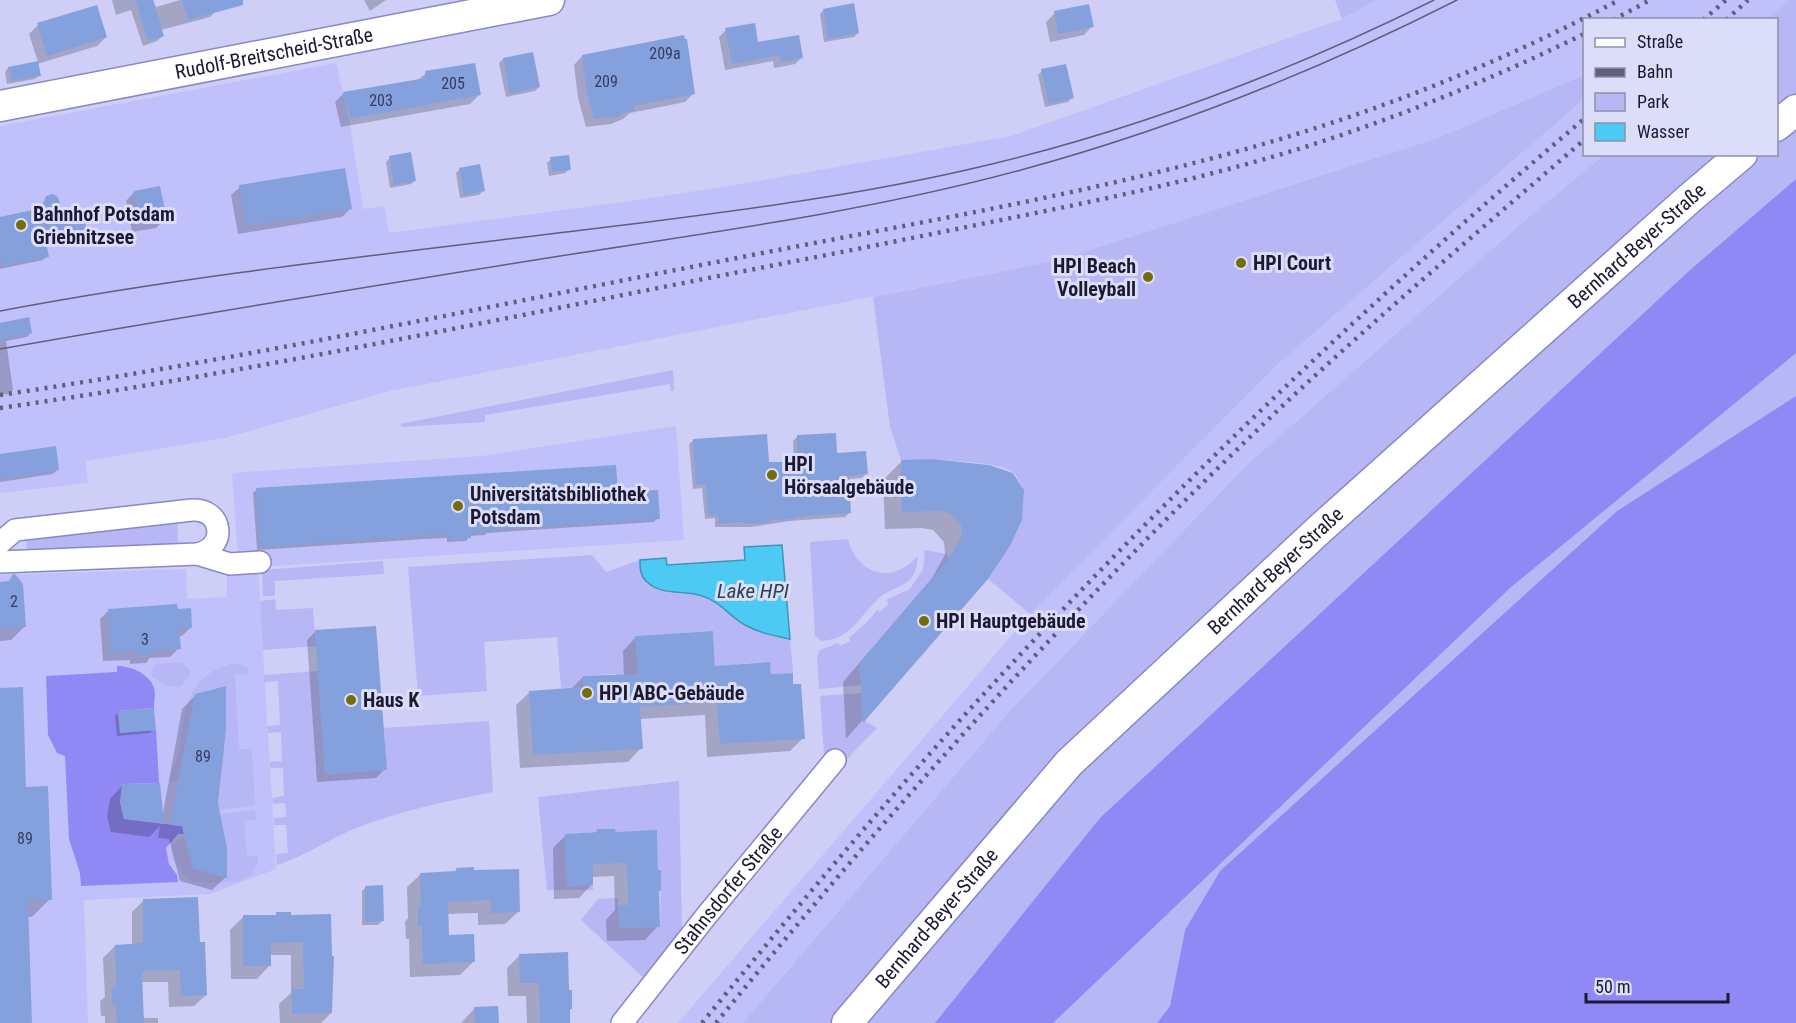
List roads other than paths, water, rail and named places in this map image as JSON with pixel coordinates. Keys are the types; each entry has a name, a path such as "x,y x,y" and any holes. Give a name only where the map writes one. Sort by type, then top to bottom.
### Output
{"street":[{"name":"Rudolf-Breitscheid-Straße","path":"0,106 545,0"},
{"path":"1778,124 1796,110"},
{"name":"Bernhard-Beyer-Straße","path":"847,1023 1069,763 1321,528 1740,156"},
{"path":"0,543 15,530 199,509 211,515 218,526 214,545 203,553 197,554 0,562"},
{"path":"197,554 230,564 260,562"},
{"name":"Stahnsdorfer Straße","path":"622,1023 835,759"}],"water":[{"name":"Lake HPI","path":"782,545 790,639 750,628 706,597 658,589 646,581 641,571 640,560 666,558 667,565 745,560 744,547"}],"tram line":[{"path":"0,311 233,274 757,207 932,178 1094,136 1209,98 1323,52 1434,0"},
{"path":"0,349 280,301 734,229 849,209 964,184 1077,154 1188,117 1351,51 1457,0"}],"railway":[{"path":"1585,18 1619,0"},
{"path":"1617,18 1650,0"},
{"path":"1705,18 1726,0"},
{"path":"1728,18 1748,0"},
{"path":"0,395 364,332 991,209 1123,180 1253,147 1347,118 1486,64 1583,19"},
{"path":"0,408 184,379 368,345 1090,202 1164,185 1238,167 1381,121 1484,80 1583,34"},
{"path":"702,1023 888,801 1073,598 1286,386 1433,250 1583,120"},
{"path":"716,1023 923,779 995,699 1142,544 1330,362 1583,141"}],"place":[{"name":"Bahnhof Potsdam Griebnitzsee","path":"21,225"},
{"name":"HPI Court","path":"1241,263"},
{"name":"HPI Beach Volleyball","path":"1148,277"},
{"name":"HPI Hörsaalgebäude","path":"772,475"},
{"name":"Universitätsbibliothek Potsdam","path":"458,506"},
{"name":"HPI Hauptgebäude","path":"924,621"},
{"name":"HPI ABC-Gebäude","path":"587,693"},
{"name":"Haus K","path":"351,700"}]}
